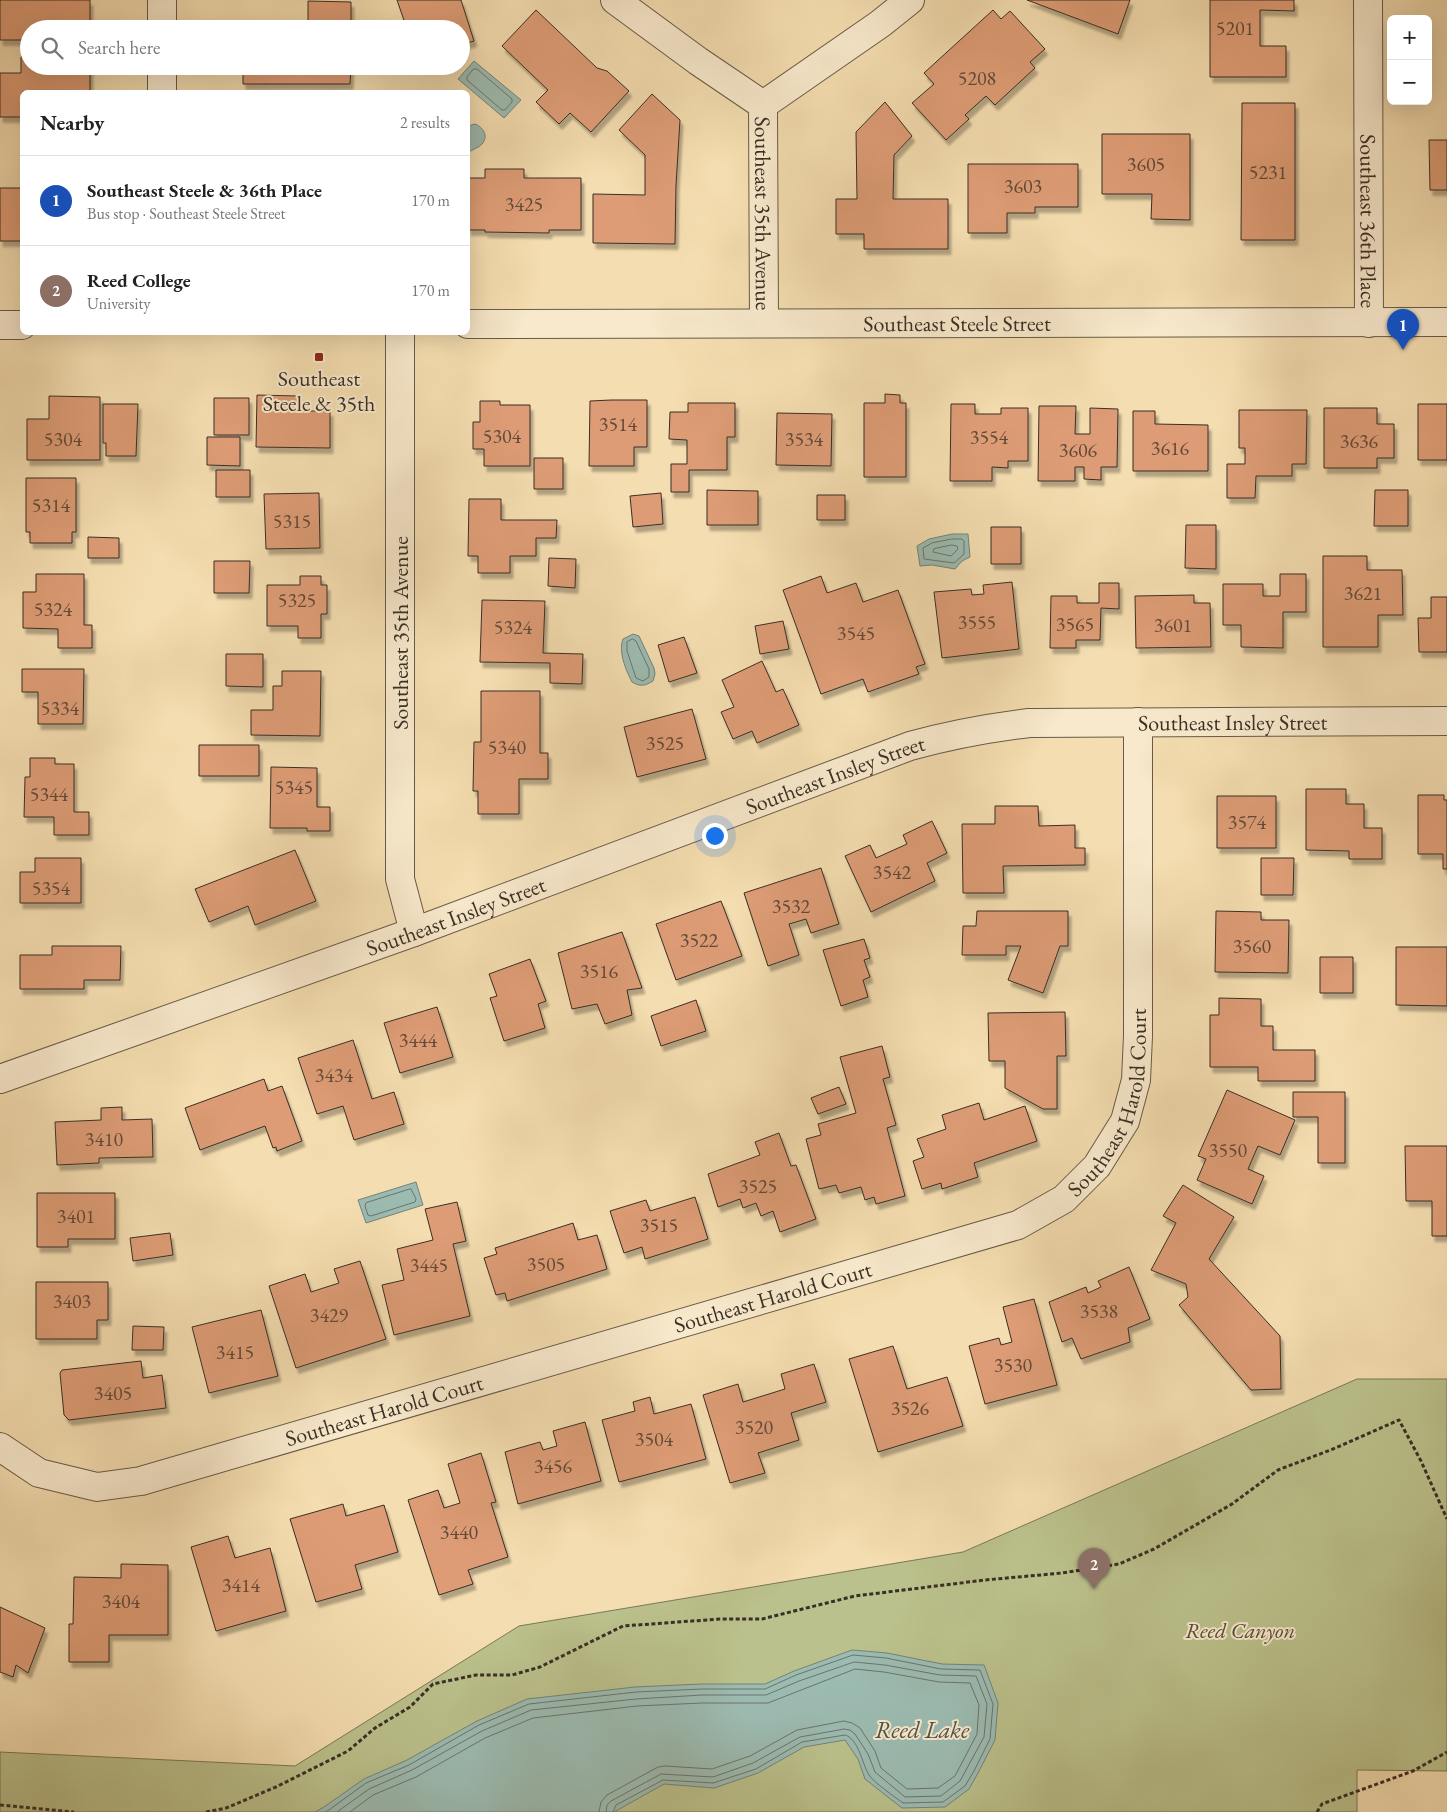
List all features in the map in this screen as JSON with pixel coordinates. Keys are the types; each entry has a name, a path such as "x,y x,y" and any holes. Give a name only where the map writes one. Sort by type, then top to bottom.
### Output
{"street":[{"path":"162,0 162,20"},
{"name":"Southeast 35th Avenue","path":"615,0 698,61 763,105 764,323"},
{"path":"763,105 880,24 910,0"},
{"name":"Southeast 36th Place","path":"1368,0 1369,323"},
{"path":"162,75 162,90"},
{"name":"Southeast Steele Street","path":"470,324 1447,322"},
{"path":"0,325 20,325"},
{"name":"Southeast 35th Avenue","path":"400,335 400,879 414,932"},
{"name":"Southeast Insley Street","path":"0,1080 414,932 910,746 949,736 981,729 1029,724 1447,721"},
{"name":"Southeast Harold Court","path":"0,1447 39,1474 97,1487 142,1481 1018,1225 1064,1199 1098,1166 1125,1121 1136,1080 1138,1036 1138,722"}],"path":[{"path":"206,1812 226,1808 276,1787 348,1751 375,1728 410,1706 433,1684 476,1675 512,1675 540,1667 623,1626 720,1619 762,1619 855,1596 985,1580 1062,1573 1120,1564 1154,1549 1232,1504 1278,1470 1333,1449 1399,1420 1421,1461 1447,1519"},
{"path":"1317,1812 1322,1804 1413,1771 1447,1752"},
{"path":"0,1805 74,1812"}],"green space":[{"name":"Reed Canyon","path":"1357,1379 1447,1379 1447,1771 1357,1770 1357,1812 0,1812 0,1752 295,1766 519,1626 963,1552"}],"water":[{"path":"474,61 521,100 504,118 458,79 462,75 470,75 470,66"},
{"path":"475,124 480,127 485,138 481,145 470,151 470,125"},
{"path":"952,534 968,534 970,557 962,561 955,569 932,565 920,566 917,546 929,539"},
{"path":"633,634 639,636 654,668 653,681 645,685 638,685 632,682 623,661 621,650 623,639"},
{"path":"416,1182 423,1205 366,1223 358,1200"},
{"name":"Reed Lake","path":"852,1650 887,1653 942,1664 984,1665 998,1703 995,1740 969,1789 945,1807 902,1808 865,1779 858,1759 845,1740 804,1747 758,1773 714,1788 664,1784 614,1812 315,1812 364,1779 407,1760 477,1721 527,1699 635,1687 765,1684 794,1671"}],"building":[{"path":"0,0 90,0 90,20 20,20 20,40 0,40"},
{"path":"397,0 461,0 467,20 404,20"},
{"path":"1027,0 1130,0 1118,34"},
{"path":"1210,0 1294,0 1294,11 1260,10 1260,46 1286,46 1286,77 1210,77"},
{"path":"308,1 351,2 351,20 308,20"},
{"path":"536,10 597,68 607,71 629,91 591,132 570,113 559,124 536,102 548,90 502,46"},
{"path":"993,10 1001,19 1010,11 1045,49 1030,62 1035,68 995,105 986,96 965,115 969,119 946,140 912,103 934,84 924,73"},
{"path":"470,28 474,41 470,42"},
{"path":"0,73 20,73 20,75 90,75 90,90 20,90 20,117 0,117"},
{"path":"243,75 350,75 350,84 243,84"},
{"path":"652,94 680,120 675,244 593,243 593,194 645,195 645,155 619,130"},
{"path":"885,102 912,136 894,155 893,199 948,199 948,249 864,249 864,234 836,234 836,199 857,199 856,132"},
{"path":"1242,103 1295,103 1295,240 1241,240"},
{"path":"1102,134 1190,134 1190,220 1151,219 1152,194 1102,194"},
{"path":"1429,140 1447,140 1447,190 1430,190"},
{"path":"968,164 1078,164 1078,207 1035,207 1035,213 1007,213 1007,233 968,233"},
{"path":"485,169 524,169 524,178 581,178 581,230 549,230 549,233 470,230 470,178 485,178"},
{"path":"0,188 20,188 20,241 0,241"},
{"path":"885,394 900,395 900,403 906,403 906,477 864,477 864,403 885,403"},
{"path":"257,395 298,396 298,411 330,411 330,448 256,447"},
{"path":"49,396 100,397 100,460 27,460 27,419 49,419"},
{"path":"214,398 249,398 249,435 214,435"},
{"path":"647,400 647,447 634,447 634,466 589,466 590,401"},
{"path":"480,401 500,401 500,405 530,405 530,466 484,466 484,449 473,449 473,422 480,422"},
{"path":"688,403 735,403 735,437 727,437 727,470 689,470 689,492 671,492 671,464 687,464 687,440 669,439 670,412 688,412"},
{"path":"103,404 138,404 136,456 106,456 106,443 103,443"},
{"path":"951,404 975,404 975,414 1001,414 1001,408 1028,408 1028,461 1008,461 1008,468 992,467 992,481 950,481"},
{"path":"1418,404 1447,404 1447,460 1418,460"},
{"path":"1039,406 1076,406 1075,434 1090,434 1090,408 1118,409 1117,467 1101,467 1101,480 1084,479 1084,467 1075,467 1075,481 1038,481"},
{"path":"1324,408 1377,408 1377,424 1394,424 1394,458 1377,458 1377,468 1324,468"},
{"path":"1239,410 1307,410 1306,464 1292,464 1292,476 1256,476 1255,498 1227,498 1227,464 1245,464 1245,448 1239,448"},
{"path":"1133,411 1155,411 1155,424 1208,425 1208,471 1133,471"},
{"path":"777,413 832,414 831,466 776,465"},
{"path":"207,437 240,437 240,466 207,465"},
{"path":"534,458 563,458 563,489 534,489"},
{"path":"216,470 250,470 250,497 216,497"},
{"path":"26,478 76,478 76,532 72,532 72,543 30,543 30,532 26,532"},
{"path":"707,490 758,491 758,525 707,525"},
{"path":"1375,490 1408,490 1408,526 1374,526"},
{"path":"319,493 320,548 266,549 264,494"},
{"path":"661,493 663,524 633,527 630,496"},
{"path":"817,495 845,495 845,520 817,520"},
{"path":"469,499 501,499 501,520 557,520 556,538 536,538 536,556 510,556 510,573 478,573 478,556 468,556"},
{"path":"1186,525 1216,525 1216,569 1185,568"},
{"path":"991,527 1021,527 1021,564 991,564"},
{"path":"88,537 119,538 119,558 88,558"},
{"path":"1323,556 1367,556 1367,570 1402,570 1403,615 1378,615 1378,647 1323,647"},
{"path":"549,558 576,559 575,588 548,586"},
{"path":"214,561 250,561 249,593 214,593"},
{"path":"36,574 84,574 84,625 92,625 92,648 58,648 58,629 23,628 23,592 36,592"},
{"path":"1280,574 1306,574 1306,612 1283,612 1283,648 1241,647 1241,625 1223,625 1223,584 1263,584 1263,596 1280,596"},
{"path":"300,576 321,576 321,585 327,585 327,614 321,614 321,638 298,638 298,626 267,626 267,585 300,585"},
{"path":"821,576 827,593 856,583 863,602 898,590 925,664 916,667 919,674 868,692 863,679 821,694 783,590"},
{"path":"1012,582 1019,649 942,658 934,592 971,589 972,595 984,594 983,585"},
{"path":"1099,583 1119,583 1119,609 1101,608 1100,640 1076,640 1076,648 1050,648 1051,596 1077,596 1077,603 1099,603"},
{"path":"1194,595 1194,603 1210,603 1211,647 1136,648 1135,596"},
{"path":"1431,597 1447,597 1447,652 1419,652 1418,618 1431,618"},
{"path":"482,600 545,601 543,653 583,654 582,684 550,683 550,663 480,662"},
{"path":"783,621 789,649 760,654 755,626"},
{"path":"684,637 697,673 669,682 658,645"},
{"path":"226,654 263,654 263,687 226,686"},
{"path":"762,661 776,692 783,689 799,725 757,743 752,731 733,739 721,712 734,707 722,680"},
{"path":"22,669 84,669 83,724 38,724 38,692 22,692"},
{"path":"282,671 321,671 320,736 251,735 251,710 273,710 273,686 282,686"},
{"path":"481,691 540,691 540,753 548,753 548,779 519,779 519,814 478,814 478,791 473,791 474,742 481,742"},
{"path":"692,709 706,759 637,777 624,727"},
{"path":"199,745 259,745 259,776 199,776"},
{"path":"30,758 55,758 55,764 74,764 74,812 89,812 89,835 54,835 54,817 24,817 25,777 30,777"},
{"path":"271,767 317,768 317,807 330,807 330,831 307,831 307,828 270,828"},
{"path":"1306,789 1346,789 1346,804 1364,804 1364,828 1382,828 1382,859 1349,859 1349,851 1306,850"},
{"path":"1418,795 1444,795 1444,800 1447,800 1447,869 1443,869 1443,854 1418,854"},
{"path":"1217,796 1276,796 1276,848 1217,848"},
{"path":"995,806 1038,806 1039,826 1075,825 1075,848 1085,848 1085,865 1003,866 1004,893 963,893 962,824 995,824"},
{"path":"932,821 947,853 927,863 935,881 871,912 845,856 870,845 876,858 907,844 903,835"},
{"path":"295,850 316,901 255,925 248,906 209,922 195,889"},
{"path":"35,858 81,858 81,903 20,903 20,872 35,872"},
{"path":"1261,858 1294,858 1293,895 1261,895"},
{"path":"821,868 839,924 811,933 806,919 789,924 799,955 768,966 744,893"},
{"path":"721,901 742,956 676,980 656,924"},
{"path":"977,911 1068,911 1068,946 1060,946 1043,993 1008,980 1021,946 1006,946 1006,955 962,955 963,926 976,926"},
{"path":"1216,911 1261,912 1261,920 1289,920 1288,973 1215,972"},
{"path":"622,932 642,988 627,990 632,1015 605,1024 597,1004 572,1009 558,953"},
{"path":"864,939 870,958 864,960 870,977 863,980 868,997 841,1006 823,950"},
{"path":"52,946 121,946 120,980 84,980 84,989 20,989 20,955 52,955"},
{"path":"1396,947 1447,947 1447,1006 1396,1005"},
{"path":"1320,957 1353,957 1353,993 1320,993"},
{"path":"530,959 546,1001 538,1004 545,1028 504,1041 490,998 497,996 489,974"},
{"path":"1219,998 1261,999 1261,1026 1273,1026 1273,1050 1315,1050 1315,1081 1258,1081 1258,1067 1210,1067 1210,1015 1219,1015"},
{"path":"696,1000 706,1031 661,1046 651,1016"},
{"path":"437,1007 453,1057 400,1073 384,1023"},
{"path":"1065,1012 1066,1056 1057,1056 1057,1109 1043,1109 1005,1088 1005,1061 989,1061 988,1013"},
{"path":"353,1040 372,1099 394,1092 404,1124 354,1140 343,1106 317,1114 298,1058"},
{"path":"882,1046 890,1077 883,1079 896,1125 887,1128 905,1196 876,1204 874,1197 865,1200 861,1187 839,1193 836,1185 819,1189 806,1139 821,1135 818,1124 856,1113 840,1057"},
{"path":"264,1079 268,1091 282,1086 302,1141 277,1151 276,1147 273,1148 265,1126 200,1150 185,1108"},
{"path":"839,1087 846,1104 818,1114 811,1098"},
{"path":"1227,1090 1295,1120 1280,1155 1258,1146 1248,1169 1264,1176 1252,1204 1197,1180 1206,1159 1198,1156"},
{"path":"1293,1092 1345,1092 1345,1163 1318,1163 1318,1117 1293,1117"},
{"path":"979,1103 984,1120 1025,1106 1037,1141 974,1163 978,1177 942,1189 941,1183 922,1189 913,1161 924,1157 917,1139 946,1129 942,1115"},
{"path":"122,1107 122,1120 152,1119 153,1157 99,1158 99,1163 57,1165 55,1122 101,1120 101,1108"},
{"path":"779,1133 791,1166 796,1165 816,1219 780,1232 773,1211 761,1216 756,1203 743,1208 740,1199 718,1207 708,1174 760,1155 755,1142"},
{"path":"1405,1146 1447,1146 1447,1236 1432,1236 1432,1201 1406,1201"},
{"path":"1183,1185 1234,1217 1209,1259 1280,1336 1281,1389 1251,1390 1179,1305 1188,1297 1186,1284 1151,1270 1176,1223 1163,1216"},
{"path":"37,1193 115,1193 115,1239 68,1239 68,1247 37,1247"},
{"path":"695,1197 708,1239 645,1259 642,1247 624,1253 610,1211 646,1200 650,1211"},
{"path":"457,1202 466,1241 453,1244 470,1316 394,1335 382,1285 404,1280 397,1249 433,1240 425,1209"},
{"path":"573,1223 578,1240 597,1235 607,1269 507,1301 505,1293 496,1295 484,1258 497,1254 495,1248"},
{"path":"170,1233 173,1255 133,1261 130,1238"},
{"path":"360,1261 386,1339 296,1368 269,1286 305,1274 311,1292 339,1283 334,1269"},
{"path":"1129,1267 1150,1319 1128,1328 1130,1342 1081,1359 1072,1338 1062,1342 1049,1302 1086,1287 1088,1293 1101,1287 1098,1281"},
{"path":"36,1282 108,1282 108,1320 97,1320 97,1339 36,1339"},
{"path":"1034,1299 1057,1385 985,1404 969,1346 999,1338 1001,1345 1012,1342 1003,1307"},
{"path":"261,1310 278,1376 209,1393 192,1327"},
{"path":"133,1326 164,1327 163,1350 132,1350"},
{"path":"893,1346 907,1389 947,1377 963,1426 878,1452 849,1359"},
{"path":"141,1361 143,1378 162,1375 166,1408 69,1420 64,1415 60,1373 62,1370"},
{"path":"814,1364 826,1402 791,1413 799,1440 758,1453 765,1473 730,1483 703,1395 738,1384 743,1402 785,1389 781,1374"},
{"path":"650,1397 654,1414 691,1404 706,1459 619,1482 602,1420 635,1411 633,1402"},
{"path":"585,1422 601,1481 518,1504 505,1452 540,1442 543,1450 557,1446 553,1431"},
{"path":"481,1453 496,1502 491,1503 508,1557 468,1570 473,1584 439,1595 408,1500 438,1490 444,1508 460,1503 448,1464"},
{"path":"343,1504 346,1516 384,1505 398,1552 355,1565 362,1589 316,1602 290,1519"},
{"path":"228,1536 235,1558 270,1548 286,1611 216,1631 191,1547"},
{"path":"121,1564 168,1565 168,1635 109,1635 109,1662 69,1662 69,1624 73,1624 74,1577 121,1578"},
{"path":"0,1607 45,1628 28,1673 16,1665 13,1677 0,1672"}],"place":[{"name":"Southeast Steele & 36th Place","path":"1403,350"},
{"name":"Southeast Steele & 35th","path":"319,357"},
{"name":"Reed College","path":"1094,1589"}]}
